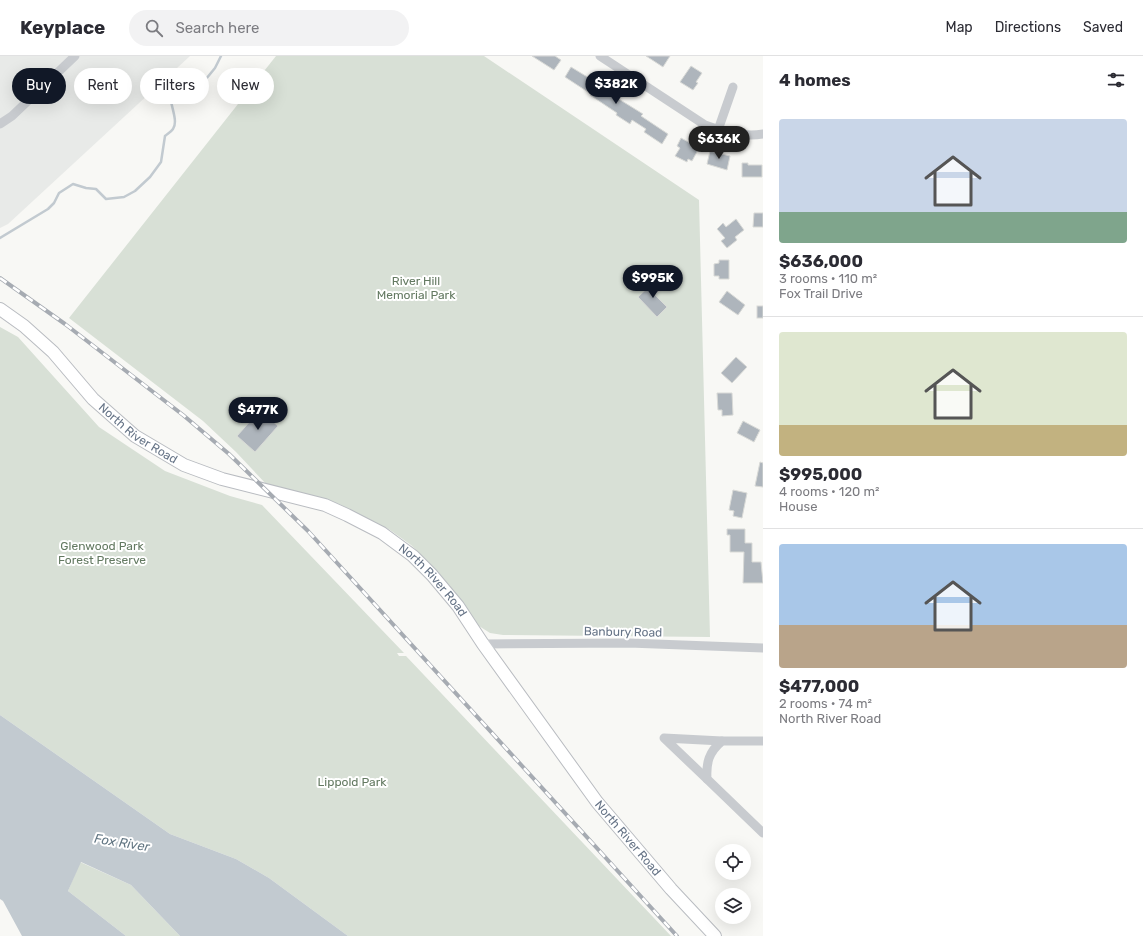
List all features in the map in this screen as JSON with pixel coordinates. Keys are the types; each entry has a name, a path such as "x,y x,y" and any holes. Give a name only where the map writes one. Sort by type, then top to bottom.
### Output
{"main road":[{"name":"North River Road","path":"0,309 24,326 53,352 93,399 135,436 184,465 222,479 325,505 369,525 397,543 413,556 447,592 597,802 671,889 715,936"}],"street":[{"path":"0,124 12,116 75,56"},
{"path":"600,56 694,118 718,130 738,134 763,134"},
{"path":"718,130 733,88"},
{"name":"Banbury Road","path":"483,644 629,643 763,648"},
{"path":"763,741 664,738 763,833"},
{"path":"707,779 706,767 709,757 714,748 722,740"}],"shaded area":[{"path":"0,56 190,56 177,68 140,68 140,102 8,224 0,228"}],"green space":[{"name":"River Hill Memorial Park","path":"276,56 484,56 699,200 710,637 503,635 490,633 479,626 462,601 439,573 411,545 390,530 339,504 306,494 267,485 236,452 203,421 69,318 238,104 274,104 274,68 267,68"},
{"name":"Lippold Park","path":"0,327 18,337 99,427 165,471 230,496 262,505 404,653 397,653 399,656 406,656 671,936 348,936 269,878 236,859 170,834 0,715"},
{"path":"80,862 131,885 180,936 126,936 68,891"}],"water":[{"name":"Fox River","path":"0,715 170,834 236,859 269,878 348,936 180,936 131,885 81,862 68,891 126,936 22,936 3,901 0,899"}],"building":[{"path":"532,56 555,56 561,60 554,70"},
{"path":"646,56 670,56 663,67"},
{"path":"691,66 702,73 693,90 680,82"},
{"path":"571,67 589,78 588,80 643,114 641,116 668,134 662,144 644,132 646,129 632,120 630,124 616,115 617,113 590,95 591,94 565,77"},
{"path":"681,138 692,144 691,146 698,150 692,161 688,159 687,162 675,156 680,148 677,146"},
{"path":"710,151 730,156 727,170 707,164"},
{"path":"742,163 748,163 748,165 762,165 762,177 742,177"},
{"path":"754,213 763,213 763,227 753,227"},
{"path":"736,219 744,230 735,237 737,240 727,248 721,241 725,238 717,229 723,223 726,227"},
{"path":"719,260 729,260 729,279 719,279 719,276 714,276 714,264 719,263"},
{"path":"655,281 662,288 655,295 667,307 657,317 638,297"},
{"path":"727,291 745,305 738,315 719,302"},
{"path":"757,306 763,306 763,318 757,318"},
{"path":"736,357 747,367 732,383 721,373"},
{"path":"717,393 732,393 733,415 722,416 722,410 718,410"},
{"path":"260,410 278,426 255,452 237,436"},
{"path":"743,421 760,430 754,442 737,433"},
{"path":"760,462 763,463 763,487 755,486"},
{"path":"733,490 747,493 742,518 733,516 734,511 729,510"},
{"path":"727,529 745,529 745,543 752,543 752,562 761,562 763,583 743,583 744,552 730,552 730,535 727,535"}],"waterway":[{"path":"0,238 48,209 54,203 59,193 73,184 96,189 106,199 124,197 135,191 150,177 161,162 165,136 175,126 170,93 183,82 206,79 215,68 221,56"}],"railway":[{"path":"0,278 65,324 183,415 229,454 308,531 677,936"}],"park label":[{"name":"Glenwood Park Forest Preserve","path":"102,553"}]}
